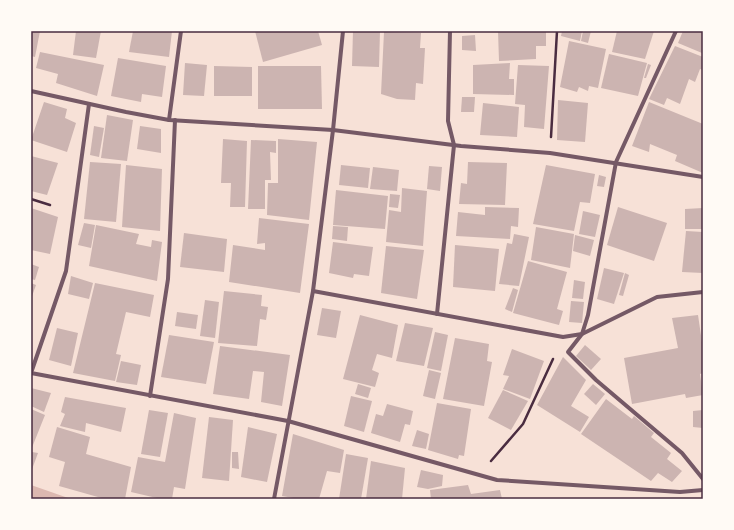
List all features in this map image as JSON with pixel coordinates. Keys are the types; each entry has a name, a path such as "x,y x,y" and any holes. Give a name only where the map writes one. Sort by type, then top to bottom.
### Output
{"street":[{"path":"169,120 181,31"},
{"path":"274,499 313,291 333,130 343,31"},
{"path":"437,314 454,145 448,121 450,31"},
{"path":"676,31 616,162 588,315 582,334 568,352 596,380 682,453 703,479"},
{"path":"31,91 169,120 333,130 454,145 616,162 703,177"},
{"path":"88,104 66,271 31,373 288,421 497,480 680,492 703,490"},
{"path":"150,396 168,279 175,120"},
{"path":"313,291 563,337 582,334 657,298 703,292"}],"path":[{"path":"550,154 557,31"},
{"path":"31,199 50,205"},
{"path":"478,475 523,424 563,337"}],"shaded area":[{"path":"31,485 71,499 31,499"}],"building":[{"path":"31,31 40,31 35,57 31,56"},
{"path":"76,31 101,31 96,58 73,55"},
{"path":"133,31 172,31 169,57 129,52"},
{"path":"255,31 318,31 322,45 263,62"},
{"path":"353,31 380,31 379,67 352,66"},
{"path":"498,31 546,31 546,46 536,46 536,59 499,61"},
{"path":"562,31 582,31 580,41 561,36"},
{"path":"583,31 591,31 588,43 581,41"},
{"path":"617,31 654,31 645,59 612,52"},
{"path":"683,31 703,31 702,53 678,43"},
{"path":"384,32 421,33 420,48 425,48 423,84 416,83 415,100 397,99 381,94"},
{"path":"475,35 476,51 462,50 462,36"},
{"path":"569,41 606,49 598,88 589,86 588,91 579,87 577,92 560,87"},
{"path":"675,46 703,57 703,70 700,69 695,82 689,79 680,104 667,98 664,105 649,99"},
{"path":"40,52 104,65 97,96 56,83 58,74 36,68"},
{"path":"609,54 647,63 638,96 601,88"},
{"path":"118,58 166,66 162,97 142,94 141,102 111,96"},
{"path":"185,63 207,65 204,96 183,95"},
{"path":"510,63 509,79 514,79 514,95 473,94 473,65"},
{"path":"648,64 651,65 646,78 644,78"},
{"path":"518,65 549,66 544,129 524,127 525,105 515,104"},
{"path":"214,66 252,67 252,96 214,96"},
{"path":"258,66 321,66 322,109 258,109"},
{"path":"462,97 475,97 474,112 461,112"},
{"path":"558,100 588,103 585,142 557,140"},
{"path":"44,102 67,109 65,118 76,123 67,152 31,140"},
{"path":"649,102 703,124 703,173 675,161 677,155 650,144 649,152 632,146"},
{"path":"483,103 519,107 517,137 480,135"},
{"path":"107,115 133,120 127,161 101,158"},
{"path":"94,126 104,128 99,157 90,155"},
{"path":"140,126 161,129 161,153 137,149"},
{"path":"223,139 247,141 245,207 230,207 231,183 221,183"},
{"path":"278,139 317,142 309,220 267,215 268,183 278,183"},
{"path":"251,140 276,141 276,153 270,152 271,180 265,180 265,209 248,209"},
{"path":"31,156 58,163 47,195 31,191"},
{"path":"90,162 121,164 116,222 84,219"},
{"path":"468,162 507,163 505,205 459,204 461,183 467,184"},
{"path":"126,165 162,169 160,231 122,227"},
{"path":"341,165 370,168 368,188 339,185"},
{"path":"546,165 595,174 590,203 580,202 574,231 533,224"},
{"path":"429,166 442,167 440,191 427,189"},
{"path":"373,167 399,170 397,191 370,189"},
{"path":"599,175 606,177 604,187 597,186"},
{"path":"402,188 427,191 423,246 386,242 389,210 401,212"},
{"path":"336,190 388,196 385,229 333,225"},
{"path":"390,194 400,195 398,208 389,207"},
{"path":"485,207 519,208 518,227 511,226 510,239 456,236 458,212 485,215"},
{"path":"618,207 667,223 654,261 607,245"},
{"path":"31,208 58,217 50,254 31,250"},
{"path":"703,208 703,229 685,229 685,209"},
{"path":"583,211 600,215 595,237 579,234"},
{"path":"259,218 309,224 300,293 229,282 233,245 265,250 265,243 257,244"},
{"path":"84,223 95,225 91,248 78,245"},
{"path":"96,225 139,234 136,244 151,247 152,240 162,242 157,281 89,266"},
{"path":"333,226 348,227 347,241 332,239"},
{"path":"536,227 574,234 570,268 531,260"},
{"path":"686,231 703,232 703,273 682,272"},
{"path":"184,233 227,239 224,272 180,267"},
{"path":"514,234 529,237 519,286 499,284 507,243 512,244"},
{"path":"575,235 594,240 590,256 573,251"},
{"path":"333,242 373,247 369,276 354,274 353,278 329,273"},
{"path":"455,245 499,249 495,291 453,287"},
{"path":"386,246 424,250 417,299 381,293"},
{"path":"528,261 567,272 557,309 563,311 559,325 513,313"},
{"path":"31,264 39,267 35,280 31,279"},
{"path":"604,268 624,273 614,304 597,299"},
{"path":"625,273 629,275 623,296 619,295"},
{"path":"71,276 93,283 89,299 68,294"},
{"path":"574,280 585,282 583,299 572,298"},
{"path":"31,283 36,285 31,299"},
{"path":"95,283 154,295 150,317 126,312 116,354 121,355 115,381 73,373"},
{"path":"513,288 518,290 512,312 505,309"},
{"path":"224,291 262,295 261,306 268,307 266,320 260,319 257,346 218,343"},
{"path":"205,300 219,302 215,338 200,336"},
{"path":"571,301 584,302 582,323 569,322"},
{"path":"322,308 341,311 336,338 317,335"},
{"path":"177,312 198,315 196,329 175,326"},
{"path":"360,315 398,325 392,358 377,354 372,370 379,373 375,387 343,379"},
{"path":"698,315 703,349 703,373 700,374 703,395 686,398 685,394 632,404 624,358 678,348 672,318"},
{"path":"405,323 433,328 424,366 396,361"},
{"path":"57,328 78,333 71,366 49,360"},
{"path":"435,332 448,335 441,371 427,368"},
{"path":"169,335 214,342 206,384 161,377"},
{"path":"455,338 489,344 487,361 492,362 484,406 443,399"},
{"path":"585,345 601,359 591,370 576,356"},
{"path":"220,346 290,355 282,406 261,402 264,372 253,371 249,399 213,394"},
{"path":"512,349 544,361 530,399 503,389 509,376 503,375"},
{"path":"563,357 586,380 571,406 589,417 580,432 537,405"},
{"path":"121,361 141,365 137,385 116,382"},
{"path":"429,370 441,373 435,399 423,396"},
{"path":"358,384 371,388 368,398 355,394"},
{"path":"593,384 605,394 596,405 584,394"},
{"path":"31,388 51,393 44,412 31,406"},
{"path":"503,390 528,401 511,430 488,418"},
{"path":"351,396 372,401 364,432 344,426"},
{"path":"65,397 126,408 121,432 86,423 85,432 60,426 65,414 61,412"},
{"path":"606,399 632,419 634,416 654,433 651,437 671,453 667,459 682,471 672,482 658,473 651,481 581,434"},
{"path":"437,403 471,409 464,456 459,455 458,459 428,450"},
{"path":"387,404 413,411 410,425 405,424 400,442 371,433 376,414 383,416"},
{"path":"31,409 45,415 31,450"},
{"path":"149,410 168,413 160,457 141,454"},
{"path":"703,410 703,428 693,427 693,411"},
{"path":"174,413 196,418 185,489 174,487 172,499 161,499 131,492 138,457 165,462"},
{"path":"209,417 233,420 229,481 202,478"},
{"path":"57,427 90,437 86,454 131,467 125,499 105,499 59,486 65,462 49,457"},
{"path":"248,427 277,434 267,482 241,477"},
{"path":"417,430 429,434 426,449 412,446"},
{"path":"293,434 344,450 340,473 327,471 319,499 299,499 282,496"},
{"path":"232,452 238,452 239,469 232,468"},
{"path":"31,453 38,453 31,472"},
{"path":"346,454 368,458 361,499 339,499"},
{"path":"371,461 405,468 402,499 366,499"},
{"path":"421,470 443,475 442,486 428,489 417,487"},
{"path":"468,485 471,494 500,490 502,499 431,499 430,490"}]}
